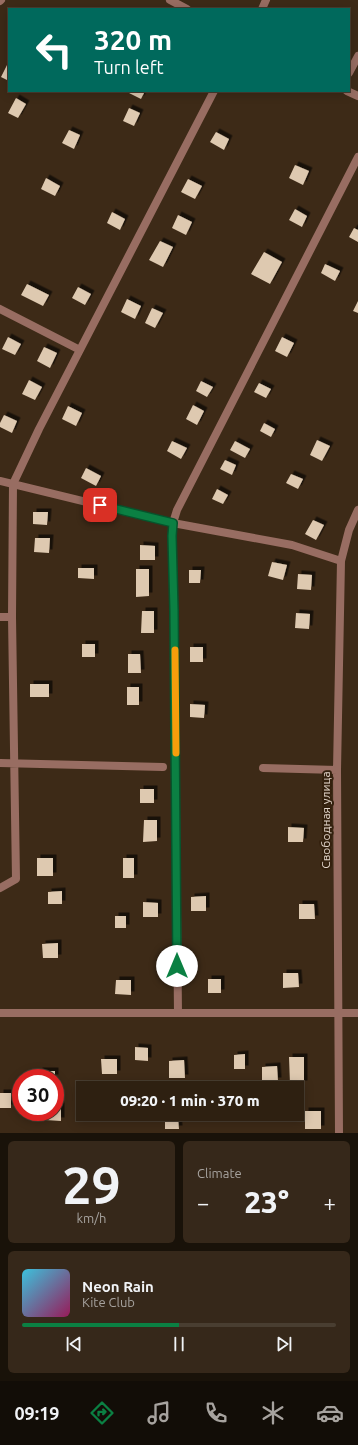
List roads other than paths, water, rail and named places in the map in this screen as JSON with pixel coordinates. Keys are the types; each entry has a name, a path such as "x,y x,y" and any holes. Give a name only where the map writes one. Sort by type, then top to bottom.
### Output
{"street":[{"path":"170,0 185,8"},
{"path":"350,71 358,56"},
{"path":"0,888 16,879 13,764 13,484 39,429 213,92"},
{"path":"178,1012 173,523 177,510 358,157"},
{"path":"0,309 80,350"},
{"path":"0,481 173,523 292,545 340,561"},
{"name":"Свободная улица","path":"339,1133 337,770 340,561 349,530 358,510"},
{"path":"0,617 12,617"},
{"path":"0,763 163,767"},
{"path":"263,768 337,770"},
{"path":"0,1013 358,1013"}]}
